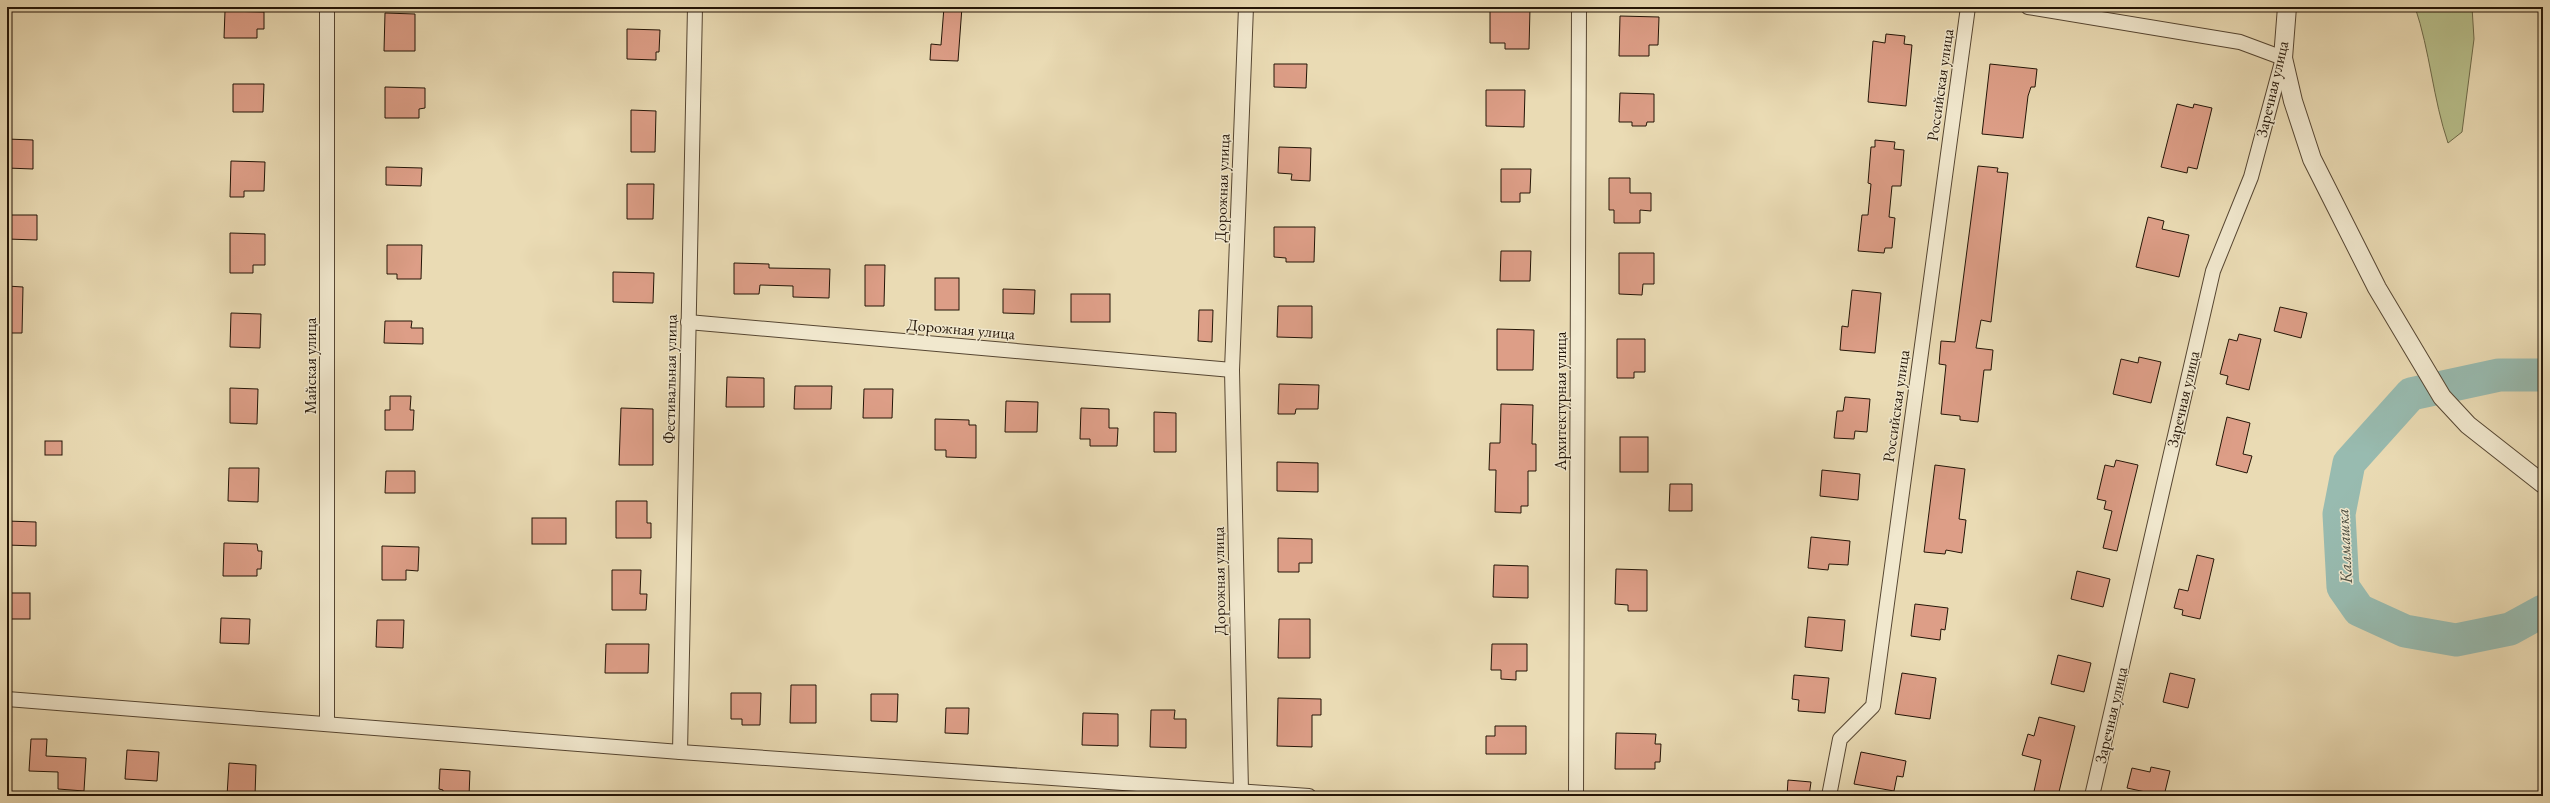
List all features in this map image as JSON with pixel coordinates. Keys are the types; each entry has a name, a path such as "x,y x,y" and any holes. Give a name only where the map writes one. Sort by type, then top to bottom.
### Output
{"street":[{"name":"Майская улица","path":"327,7 327,724"},
{"name":"Фестивальная улица","path":"680,752 695,7"},
{"name":"Дорожная улица","path":"1241,790 1232,370 1246,7"},
{"name":"Архитектурная улица","path":"1576,796 1579,7"},
{"name":"Российская улица","path":"1829,796 1840,739 1873,706 1968,7"},
{"path":"2028,7 2240,42 2283,58 2293,101 2312,159 2377,288 2425,372 2442,397 2468,425 2543,484"},
{"name":"Заречная улица","path":"2092,796 2213,271 2251,176 2283,58 2287,7"},
{"name":"Дорожная улица","path":"688,322 1232,370"},
{"path":"7,700 680,752 1241,790 1309,796"}],"green space":[{"path":"2415,7 2472,7 2474,39 2462,132 2448,143 2420,24"}],"building":[{"path":"944,7 962,7 958,61 930,60 931,44 941,45"},
{"path":"1490,8 1530,8 1529,49 1505,49 1505,43 1490,43"},
{"path":"225,11 264,12 264,29 257,29 257,38 224,38"},
{"path":"385,13 415,14 415,51 384,51"},
{"path":"1620,16 1659,17 1658,45 1649,45 1649,56 1619,56"},
{"path":"627,29 660,30 659,52 656,52 656,60 627,59"},
{"path":"1886,34 1905,36 1904,44 1912,45 1906,106 1868,102 1873,41 1885,43"},
{"path":"1274,64 1307,64 1306,88 1274,87"},
{"path":"1990,64 2037,69 2035,87 2031,87 2028,96 2023,138 1982,134"},
{"path":"233,84 264,84 263,112 233,112"},
{"path":"385,87 425,88 425,108 419,109 419,118 385,118"},
{"path":"1486,90 1525,90 1524,127 1486,126"},
{"path":"1620,93 1654,94 1654,122 1647,122 1646,126 1632,126 1632,122 1619,122"},
{"path":"2177,104 2193,108 2194,104 2212,108 2197,169 2188,167 2187,173 2161,167"},
{"path":"631,110 656,111 655,152 631,152"},
{"path":"7,139 33,140 33,169 7,168"},
{"path":"1875,140 1895,142 1894,149 1904,150 1901,186 1892,186 1889,217 1895,218 1892,248 1885,248 1884,253 1858,251 1862,215 1868,215 1871,184 1868,183 1871,147 1875,147"},
{"path":"1279,147 1311,148 1310,181 1291,180 1292,174 1278,173"},
{"path":"231,161 265,162 264,191 244,191 244,197 230,197"},
{"path":"1978,166 1998,168 1997,172 2008,173 1991,322 1981,320 1976,348 1993,350 1991,370 1984,370 1978,422 1960,420 1960,416 1941,414 1946,365 1939,364 1941,341 1955,342"},
{"path":"386,167 422,168 421,186 386,185"},
{"path":"1501,169 1531,169 1530,193 1520,193 1520,202 1501,202"},
{"path":"1609,178 1630,178 1630,193 1651,193 1651,211 1640,210 1640,223 1614,223 1614,210 1609,210"},
{"path":"627,184 654,184 653,219 627,219"},
{"path":"7,215 37,215 37,240 7,239"},
{"path":"2148,217 2164,221 2162,229 2189,235 2179,277 2136,267"},
{"path":"1274,227 1315,227 1314,262 1286,262 1286,258 1274,257"},
{"path":"230,233 265,234 265,265 253,265 253,273 230,273"},
{"path":"387,245 422,245 421,279 397,279 397,274 387,274"},
{"path":"1501,251 1531,251 1530,281 1500,281"},
{"path":"1619,253 1654,253 1654,284 1643,284 1642,295 1619,294"},
{"path":"734,263 769,264 769,268 830,269 829,298 793,297 793,286 760,285 759,294 734,294"},
{"path":"865,265 885,265 884,306 865,306"},
{"path":"613,272 654,273 653,303 613,302"},
{"path":"935,278 959,278 959,310 935,310"},
{"path":"7,286 23,287 22,333 7,333"},
{"path":"1003,289 1035,290 1034,314 1003,313"},
{"path":"1852,290 1881,293 1875,353 1840,350 1842,326 1848,327"},
{"path":"1071,294 1110,294 1110,322 1071,322"},
{"path":"1278,306 1312,306 1312,338 1277,337"},
{"path":"2280,307 2307,313 2301,338 2274,331"},
{"path":"1199,310 1213,310 1212,342 1198,341"},
{"path":"231,313 261,314 260,348 230,347"},
{"path":"385,321 412,321 411,328 423,328 423,344 384,343"},
{"path":"1497,329 1534,330 1533,370 1497,370"},
{"path":"2239,334 2261,339 2249,390 2226,384 2228,376 2220,374 2229,339 2237,341"},
{"path":"1617,339 1645,339 1645,372 1634,372 1634,378 1617,378"},
{"path":"2139,357 2161,362 2151,403 2113,394 2121,359 2138,363"},
{"path":"727,377 764,378 764,407 726,407"},
{"path":"1279,384 1319,385 1318,409 1296,409 1295,414 1278,414"},
{"path":"795,386 832,386 831,409 794,409"},
{"path":"230,388 258,389 257,424 230,423"},
{"path":"864,389 893,389 892,418 863,418"},
{"path":"390,396 411,396 410,410 414,410 413,430 385,430 385,410 390,410"},
{"path":"1845,397 1870,399 1867,432 1855,431 1854,439 1834,438 1837,411 1843,411"},
{"path":"1006,401 1038,402 1037,432 1005,432"},
{"path":"1501,404 1533,405 1532,444 1536,444 1536,471 1528,471 1528,506 1521,506 1521,513 1495,512 1496,470 1489,470 1490,443 1500,443"},
{"path":"621,408 653,409 653,465 619,465"},
{"path":"1081,408 1109,409 1109,428 1118,428 1117,446 1090,446 1090,439 1080,439"},
{"path":"1154,412 1176,413 1176,452 1154,452"},
{"path":"2227,417 2250,423 2243,454 2252,456 2247,473 2216,465"},
{"path":"935,419 969,420 969,425 976,425 976,458 946,457 946,450 935,450"},
{"path":"1620,437 1648,437 1648,472 1620,472"},
{"path":"45,441 62,441 62,455 45,455"},
{"path":"2116,460 2138,465 2117,551 2103,548 2112,511 2104,509 2106,501 2097,499 2105,465 2114,467"},
{"path":"1277,462 1318,463 1318,492 1277,491"},
{"path":"1935,465 1965,469 1959,519 1966,520 1962,553 1946,550 1945,554 1924,552"},
{"path":"229,468 259,468 258,502 228,501"},
{"path":"1822,470 1860,474 1858,500 1820,496"},
{"path":"386,471 415,471 415,493 385,493"},
{"path":"1670,484 1692,484 1692,511 1669,511"},
{"path":"616,501 647,501 647,523 651,523 651,538 616,538"},
{"path":"532,518 566,518 566,544 532,544"},
{"path":"7,521 36,522 36,546 7,545"},
{"path":"1811,537 1850,541 1848,565 1829,564 1828,570 1808,568"},
{"path":"1278,538 1312,539 1312,563 1299,563 1299,572 1278,572"},
{"path":"224,543 257,544 258,551 262,551 261,569 257,569 257,576 223,576"},
{"path":"382,546 419,547 418,571 406,570 406,580 382,580"},
{"path":"2197,555 2214,559 2200,619 2182,615 2183,610 2174,608 2179,589 2188,591"},
{"path":"1494,565 1528,566 1528,598 1493,597"},
{"path":"1616,569 1647,570 1647,611 1628,611 1628,605 1615,604"},
{"path":"612,570 641,570 640,594 647,594 646,610 612,610"},
{"path":"2077,571 2110,579 2103,607 2071,599"},
{"path":"7,593 30,593 30,619 7,619"},
{"path":"1915,604 1948,608 1945,630 1941,629 1940,640 1911,636"},
{"path":"1808,617 1845,620 1842,651 1805,647"},
{"path":"221,618 250,619 249,644 220,643"},
{"path":"1279,619 1310,619 1310,658 1278,658"},
{"path":"377,620 404,620 403,648 376,647"},
{"path":"606,644 649,644 648,673 605,673"},
{"path":"1492,644 1527,644 1527,671 1516,671 1516,680 1501,679 1501,670 1491,670"},
{"path":"2058,655 2091,663 2084,692 2051,684"},
{"path":"1902,673 1936,678 1930,719 1895,714"},
{"path":"2170,673 2195,679 2188,708 2163,702"},
{"path":"1794,675 1829,678 1825,713 1798,711 1799,700 1792,699"},
{"path":"791,685 816,685 816,723 790,723"},
{"path":"731,693 761,693 760,725 742,725 742,719 731,719"},
{"path":"871,694 898,694 897,722 871,721"},
{"path":"1278,698 1321,699 1321,715 1312,715 1312,747 1277,746"},
{"path":"946,708 969,708 968,734 945,733"},
{"path":"1151,710 1175,710 1174,719 1186,719 1186,748 1150,747"},
{"path":"1083,713 1118,714 1118,746 1082,745"},
{"path":"2039,717 2075,726 2058,796 2033,796 2041,760 2022,755 2028,734 2034,736"},
{"path":"1495,726 1526,726 1526,754 1486,754 1486,736 1495,736"},
{"path":"1616,733 1656,734 1655,744 1661,744 1660,762 1655,762 1655,769 1615,769"},
{"path":"31,739 47,739 46,756 86,758 84,791 58,789 58,772 29,771"},
{"path":"127,750 159,752 157,781 125,779"},
{"path":"1861,752 1906,761 1903,777 1897,776 1894,791 1854,784"},
{"path":"229,763 256,765 255,796 227,796"},
{"path":"2151,767 2170,771 2164,796 2127,788 2132,768 2150,772"},
{"path":"440,769 470,771 469,796 443,796 443,790 439,789"},
{"path":"1788,780 1811,782 1809,796 1787,796"}],"waterway":[{"name":"Калмашка","path":"2543,375 2499,375 2411,394 2349,463 2339,514 2343,587 2359,610 2405,631 2456,640 2510,629 2543,611"}]}
